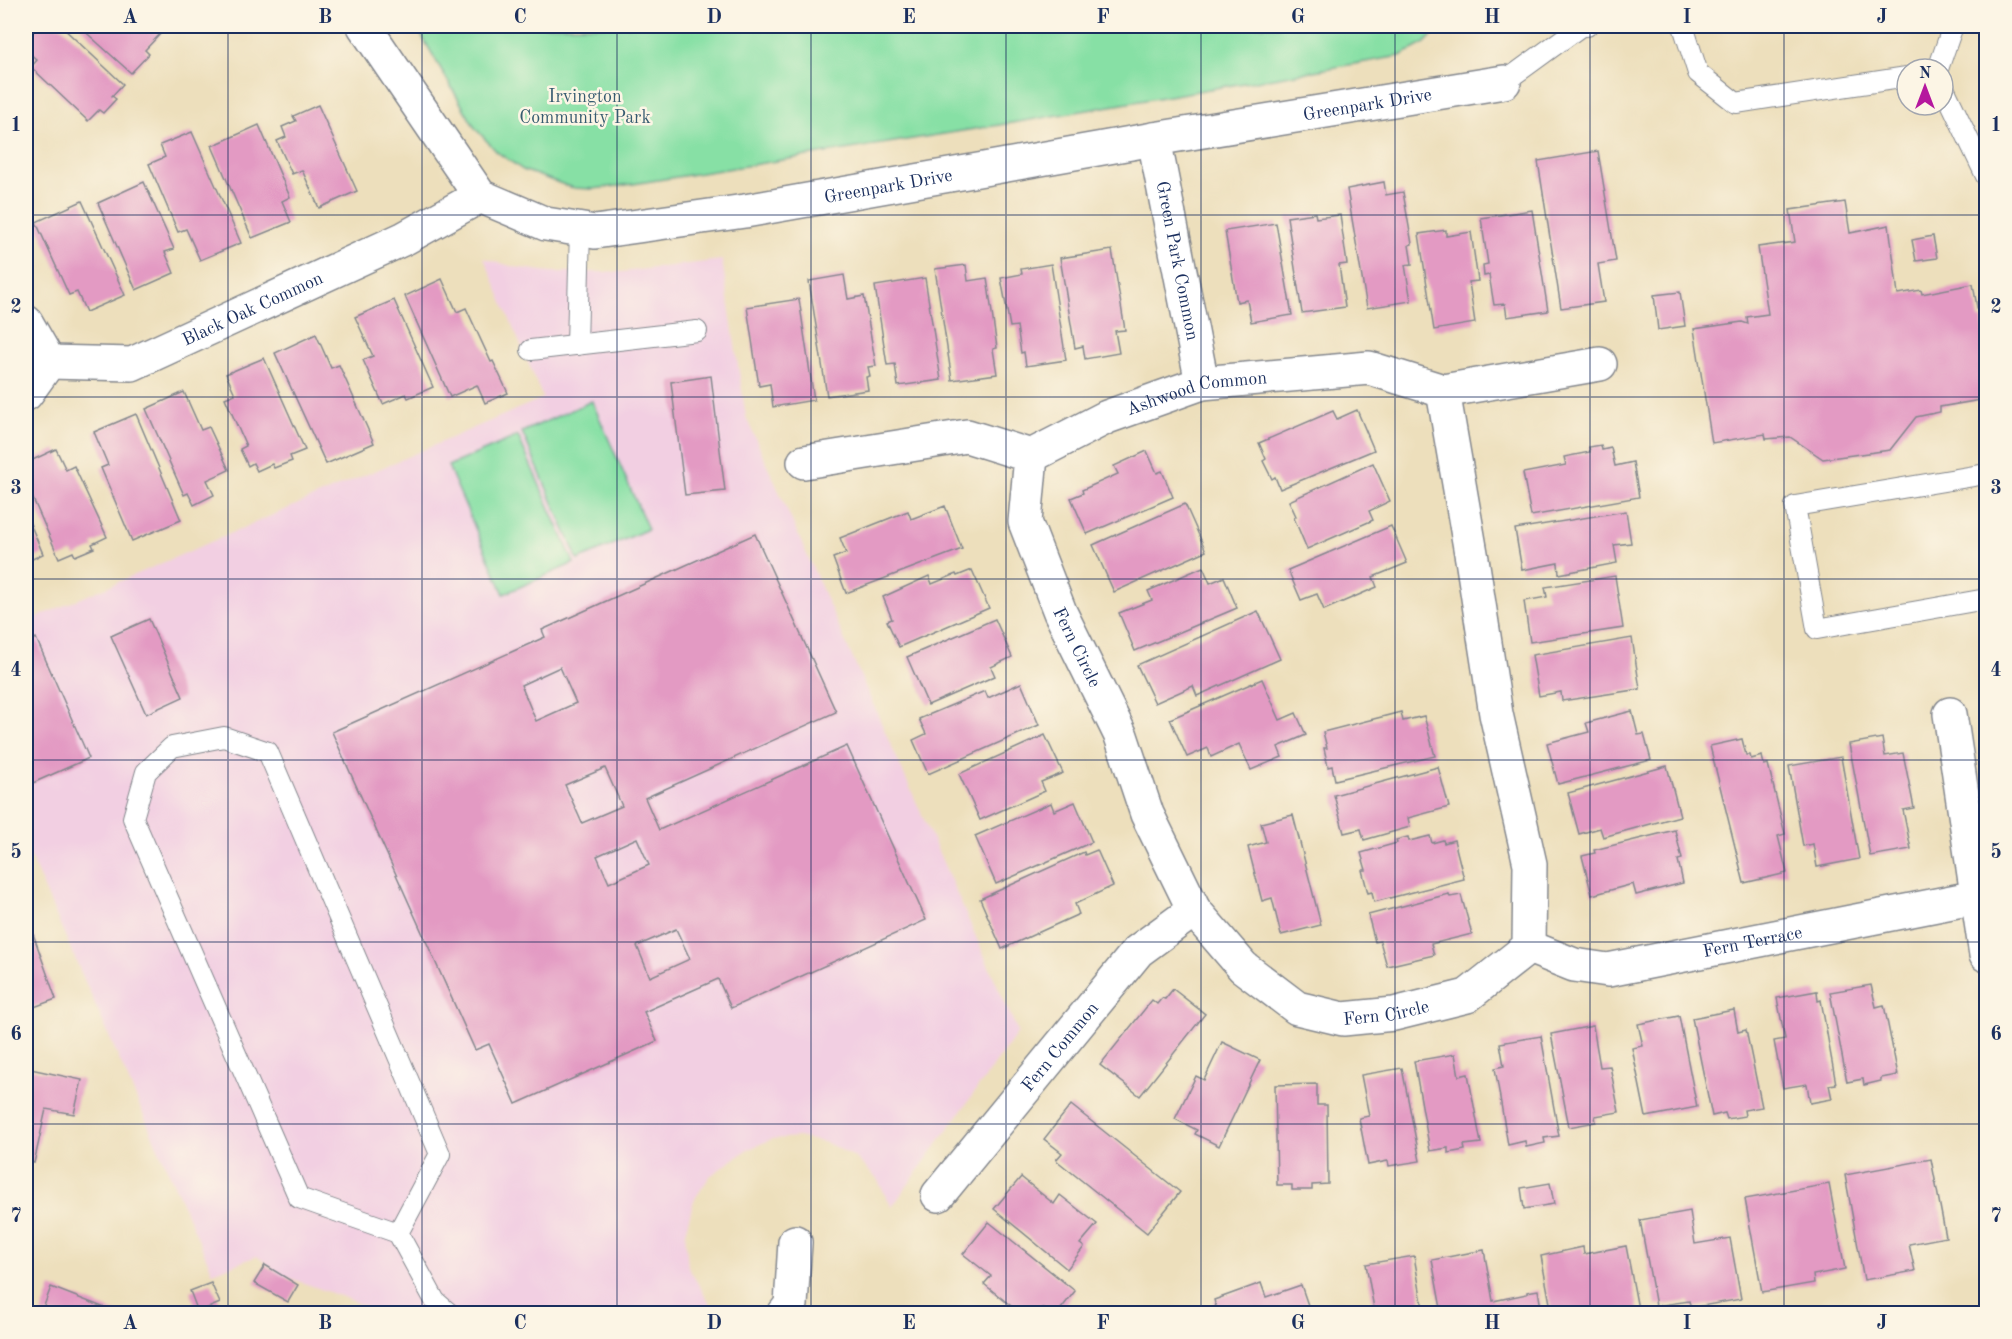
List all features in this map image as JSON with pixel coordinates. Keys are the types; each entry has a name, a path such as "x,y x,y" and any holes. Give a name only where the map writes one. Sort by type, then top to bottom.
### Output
{"street":[{"path":"364,26 480,196"},
{"name":"Greenpark Drive","path":"480,196 546,224 595,232 745,211 1154,139 1504,82"},
{"name":"Green Park Common","path":"1154,139 1202,383"},
{"name":"Black Oak Common","path":"49,362 132,364 405,238 480,196"},
{"path":"26,322 49,362 26,394"},
{"name":"Ashwood Common","path":"1030,456 1107,417 1202,383 1369,368 1443,391 1600,364"},
{"path":"1443,391 1496,714 1530,864 1529,947"},
{"path":"804,462 967,435 1030,456"},
{"name":"Fern Circle","path":"1030,456 1025,522 1060,612 1121,736 1147,814 1194,910 1243,967 1297,1008 1343,1019 1394,1014 1467,996 1529,947"},
{"path":"1950,714 1986,955"},
{"name":"Fern Terrace","path":"1529,947 1574,965 1608,970 1977,897"},
{"name":"Fern Common","path":"938,1195 1138,951 1194,910"},
{"path":"784,1314 791,1305 795,1242"}],"lane":[{"path":"1504,82 1581,26 1587,26"},
{"path":"1683,26 1698,73 1736,104 1895,79"},
{"path":"1942,57 1953,26"},
{"path":"1955,111 1986,176"},
{"path":"577,345 580,229"},
{"path":"531,350 697,332"},
{"path":"1986,474 1795,506 1817,629 1986,599"},
{"path":"398,1233 440,1154 268,752 224,737 172,747 146,772 133,818 299,1198 398,1233 435,1301 450,1314"}],"shaded area":[{"path":"484,258 514,267 550,272 622,272 722,260 746,417 1018,1032 892,1207 877,1179 855,1157 827,1143 798,1137 772,1139 747,1150 710,1176 694,1200 685,1232 688,1267 714,1313 378,1313 346,1298 281,1275 257,1256 213,1273 26,847 26,622 543,398"}],"green space":[{"name":"Irvington Community Park","path":"416,26 1441,26 1425,43 1400,56 1024,121 593,189 573,188 523,170 497,152 475,128"},
{"path":"592,401 648,529 578,560 522,432"},
{"path":"518,436 574,563 504,594 448,466"}],"building":[{"path":"39,26 61,26 123,84 112,96 116,99 103,113 99,110 88,121 31,67 37,60 26,50 26,40"},
{"path":"79,26 156,26 162,32 145,50 149,54 131,73"},
{"path":"318,105 357,191 319,208 302,170 292,174 277,141 286,137 282,127 296,121 293,116"},
{"path":"259,125 290,197 282,201 291,222 252,238 212,146"},
{"path":"192,132 241,243 200,260 186,229 178,232 149,164 165,157 160,145"},
{"path":"1598,151 1616,261 1598,264 1604,302 1561,308 1538,161"},
{"path":"144,182 174,249 165,252 174,273 136,290 98,203"},
{"path":"1384,182 1386,195 1403,192 1412,244 1409,245 1412,264 1405,265 1411,301 1367,308 1347,189"},
{"path":"82,201 125,295 86,312 77,292 69,295 36,222"},
{"path":"1845,202 1850,233 1889,225 1898,294 1921,290 1922,294 1973,284 1986,347 1986,399 1940,407 1940,412 1916,417 1890,450 1823,459 1790,437 1766,439 1765,434 1712,443 1694,329 1742,322 1748,324 1747,317 1768,314 1758,247 1795,242 1790,210"},
{"path":"1532,210 1548,311 1507,317 1505,304 1494,305 1489,275 1484,276 1483,265 1488,264 1481,218"},
{"path":"1315,213 1316,218 1340,215 1347,264 1339,265 1345,307 1302,313 1287,217"},
{"path":"1276,223 1292,315 1251,322 1247,300 1237,302 1225,231"},
{"path":"1446,230 1446,236 1471,232 1478,281 1469,282 1475,323 1434,330 1419,234"},
{"path":"1933,236 1937,258 1916,261 1912,240"},
{"path":"1112,250 1125,330 1115,331 1119,353 1085,359 1083,346 1075,348 1060,258"},
{"path":"1051,264 1066,360 1026,366 1024,352 1021,353 1017,326 1010,327 1001,278 1022,274 1021,269"},
{"path":"966,265 968,281 987,278 997,348 993,349 997,374 952,380 935,269"},
{"path":"844,275 848,299 864,296 876,366 868,367 870,376 866,377 868,390 827,396 809,281"},
{"path":"925,278 941,380 898,386 895,364 887,365 875,286"},
{"path":"442,279 457,312 466,308 508,393 485,403 477,385 450,397 405,296"},
{"path":"1680,292 1685,326 1658,330 1654,295"},
{"path":"799,299 814,400 773,407 770,384 759,386 747,307"},
{"path":"394,300 433,387 408,398 406,394 383,404 363,360 373,356 355,317"},
{"path":"316,334 331,368 339,365 374,443 326,464 275,353"},
{"path":"264,358 305,450 290,456 292,461 274,468 272,464 257,471 253,463 248,466 240,449 246,446 225,398 235,394 226,374"},
{"path":"711,376 725,491 685,495 671,382"},
{"path":"184,392 201,430 209,427 229,470 207,480 214,495 194,505 188,493 184,495 146,409"},
{"path":"1357,410 1374,450 1280,489 1275,477 1272,479 1263,461 1266,459 1259,443 1333,411 1337,419"},
{"path":"136,414 181,520 132,541 101,468 108,465 94,432"},
{"path":"1601,445 1602,450 1611,448 1615,466 1633,462 1639,497 1531,516 1523,473 1566,465 1564,457 1590,452 1589,447"},
{"path":"56,449 66,470 74,466 107,537 92,544 94,548 75,556 73,552 59,558 26,483 26,463"},
{"path":"1147,451 1157,473 1162,471 1173,497 1087,534 1071,498 1083,493 1082,490 1118,474 1114,466"},
{"path":"1373,463 1390,501 1369,511 1373,520 1307,549 1289,501"},
{"path":"1185,504 1206,551 1114,592 1093,545"},
{"path":"945,506 962,549 846,593 833,558 846,553 840,538 908,511 911,519"},
{"path":"1626,511 1631,543 1614,545 1617,563 1559,574 1558,563 1522,570 1515,529"},
{"path":"26,514 43,554 28,561 31,566 26,568"},
{"path":"1391,526 1407,563 1373,577 1377,587 1324,610 1317,594 1301,600 1288,570"},
{"path":"755,534 836,712 645,798 659,830 847,746 926,920 731,1008 718,979 644,1012 657,1041 516,1104 489,1044 475,1050 332,732 545,637 542,630","holes":["560,667 576,703 536,721 521,685","605,768 622,806 582,823 565,785","637,838 649,865 609,883 597,856","676,929 690,959 650,977 637,946"]},
{"path":"1203,567 1210,583 1224,577 1237,608 1135,651 1119,613 1152,600 1148,591"},
{"path":"972,570 989,608 899,647 887,621 892,619 883,597 929,576 932,584"},
{"path":"1615,576 1623,628 1530,642 1524,601 1547,597 1545,587"},
{"path":"1258,611 1280,659 1197,696 1193,686 1155,703 1137,665"},
{"path":"149,619 183,697 146,714 111,636"},
{"path":"995,619 1012,657 991,667 995,676 928,705 907,657"},
{"path":"36,638 89,758 26,786 26,642"},
{"path":"1632,638 1640,689 1562,701 1561,692 1539,696 1532,655"},
{"path":"1262,679 1280,720 1296,713 1306,735 1278,747 1282,757 1251,770 1239,744 1211,757 1208,748 1187,757 1170,719"},
{"path":"1021,683 1039,725 928,774 913,740 926,734 919,719 985,691 988,698"},
{"path":"1632,711 1638,735 1644,734 1651,760 1558,784 1547,743 1589,732 1586,723"},
{"path":"1401,712 1403,721 1424,716 1435,756 1335,780 1332,766 1328,767 1323,732"},
{"path":"1045,735 1063,773 1041,782 1045,791 980,820 959,774"},
{"path":"1882,738 1885,756 1903,753 1914,808 1903,810 1911,849 1870,856 1849,744"},
{"path":"1742,739 1746,755 1750,755 1751,759 1762,756 1764,765 1768,764 1785,834 1778,836 1787,873 1744,883 1710,746"},
{"path":"1841,757 1859,859 1817,867 1813,844 1803,846 1789,766"},
{"path":"1667,766 1680,816 1603,837 1600,828 1579,834 1568,793"},
{"path":"1438,767 1449,807 1408,818 1410,827 1364,840 1361,829 1344,833 1334,795"},
{"path":"1075,802 1092,842 996,884 975,836 1051,803 1054,811"},
{"path":"1293,815 1321,925 1281,935 1272,898 1262,901 1248,847 1266,842 1261,823"},
{"path":"1675,830 1682,859 1678,860 1683,883 1636,895 1633,884 1592,895 1582,856 1595,853 1594,850"},
{"path":"1430,836 1432,843 1454,840 1464,879 1374,902 1372,892 1368,893 1362,870 1366,870 1361,853 1397,843 1396,840 1408,837 1409,841"},
{"path":"1097,850 1113,886 1075,904 1079,914 1002,949 980,899 1084,852 1085,855"},
{"path":"1449,894 1450,897 1461,895 1472,934 1431,944 1434,955 1387,966 1380,941 1375,942 1368,915"},
{"path":"26,914 56,999 26,1010"},
{"path":"1871,985 1876,1007 1884,1005 1898,1075 1881,1078 1881,1081 1864,1085 1863,1079 1847,1082 1830,992"},
{"path":"1173,989 1205,1014 1140,1096 1100,1065 1152,1000 1157,1004 1162,998 1165,999"},
{"path":"1817,991 1818,1001 1821,1000 1836,1084 1829,1085 1832,1099 1810,1103 1807,1084 1783,1088 1774,1041 1785,1039 1777,998"},
{"path":"1734,1010 1738,1032 1746,1030 1762,1107 1744,1110 1745,1116 1727,1119 1725,1113 1712,1116 1692,1018"},
{"path":"1679,1016 1697,1107 1646,1117 1632,1048 1643,1046 1638,1024"},
{"path":"1593,1026 1600,1067 1610,1066 1619,1112 1595,1116 1596,1122 1569,1127 1551,1034"},
{"path":"1541,1036 1559,1136 1544,1138 1545,1143 1526,1147 1525,1141 1508,1145 1495,1068 1504,1066 1500,1043"},
{"path":"1222,1042 1260,1060 1219,1146 1195,1134 1197,1130 1175,1119 1196,1076 1204,1080"},
{"path":"1455,1054 1459,1076 1468,1074 1481,1143 1464,1145 1465,1150 1448,1153 1448,1148 1430,1151 1414,1061"},
{"path":"26,1068 82,1080 74,1114 46,1109 34,1163 26,1161"},
{"path":"1402,1068 1420,1161 1389,1166 1388,1161 1368,1165 1359,1118 1369,1116 1361,1075"},
{"path":"1317,1084 1317,1105 1327,1105 1328,1184 1312,1185 1312,1190 1292,1190 1292,1185 1277,1185 1275,1085"},
{"path":"1071,1105 1180,1192 1147,1233 1056,1160 1062,1153 1044,1139"},
{"path":"1931,1159 1946,1237 1909,1244 1915,1271 1864,1280 1845,1175"},
{"path":"1021,1177 1054,1204 1060,1195 1097,1224 1080,1244 1084,1247 1067,1269 994,1209"},
{"path":"1550,1183 1554,1204 1524,1209 1521,1188"},
{"path":"1829,1184 1845,1269 1813,1275 1814,1283 1762,1292 1745,1199"},
{"path":"1690,1211 1695,1244 1730,1238 1741,1299 1691,1308 1689,1301 1656,1306 1640,1220"},
{"path":"989,1222 1075,1291 1057,1314 1049,1314 1043,1308 1039,1314 1021,1314 984,1284 991,1276 963,1254"},
{"path":"1626,1246 1639,1314 1552,1314 1541,1256 1583,1247 1584,1254"},
{"path":"1484,1250 1493,1301 1538,1290 1542,1314 1442,1314 1432,1260"},
{"path":"1414,1256 1424,1314 1375,1314 1366,1264"},
{"path":"265,1265 298,1285 288,1302 254,1283"},
{"path":"211,1283 220,1303 198,1312 190,1291"},
{"path":"1261,1283 1266,1297 1301,1285 1311,1314 1218,1314 1214,1300"},
{"path":"51,1287 118,1313 118,1314 41,1314"}]}
